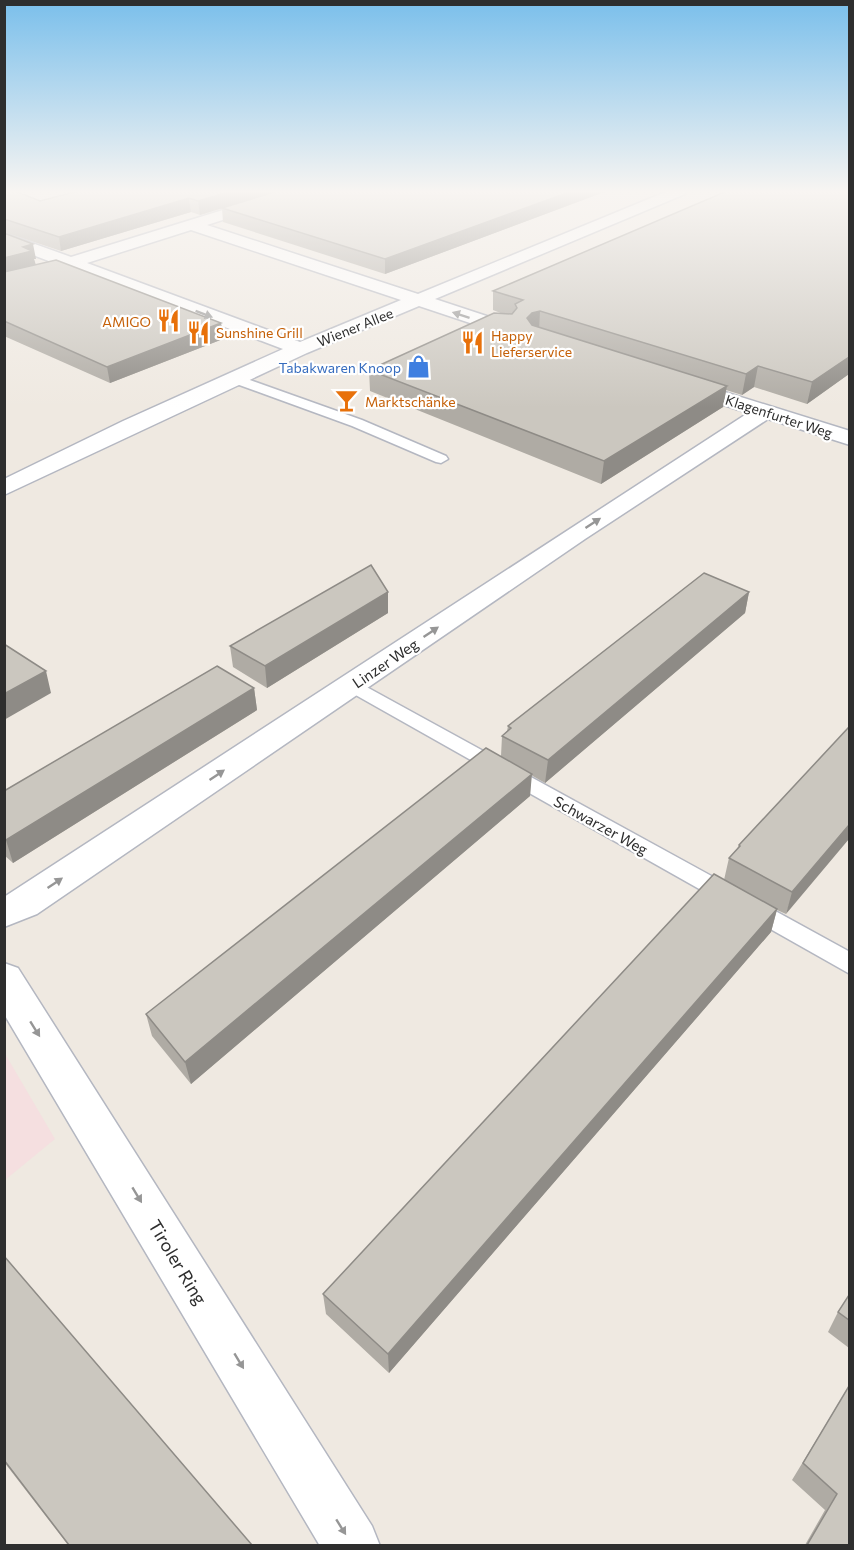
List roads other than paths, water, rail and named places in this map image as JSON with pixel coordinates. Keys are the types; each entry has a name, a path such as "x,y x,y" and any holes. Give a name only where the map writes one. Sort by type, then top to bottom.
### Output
{"street":[{"path":"4,282 70,263"},
{"path":"72,263 300,349"},
{"path":"306,263 504,328"},
{"name":"Wiener Allee","path":"4,488 131,426 300,349 508,263"},
{"name":"Klagenfurter Weg","path":"667,380 849,438"},
{"name":"Linzer Weg","path":"4,913 24,904 576,534 765,411"},
{"path":"827,431 849,414"},
{"name":"Wiener Allee","path":"4,471 131,426"},
{"name":"Tiroler Ring","path":"4,979 352,1545"}],"lane":[{"path":"236,379 357,423 441,459"},
{"name":"Schwarzer Weg","path":"352,685 849,964"}],"place":[{"name":"AMIGO","path":"169,321"},
{"name":"Sunshine Grill","path":"198,332"},
{"name":"Happy Lieferservice","path":"473,343"},
{"name":"Tabakwaren Knoop","path":"419,367"},
{"name":"Marktschänke","path":"347,401"}]}
